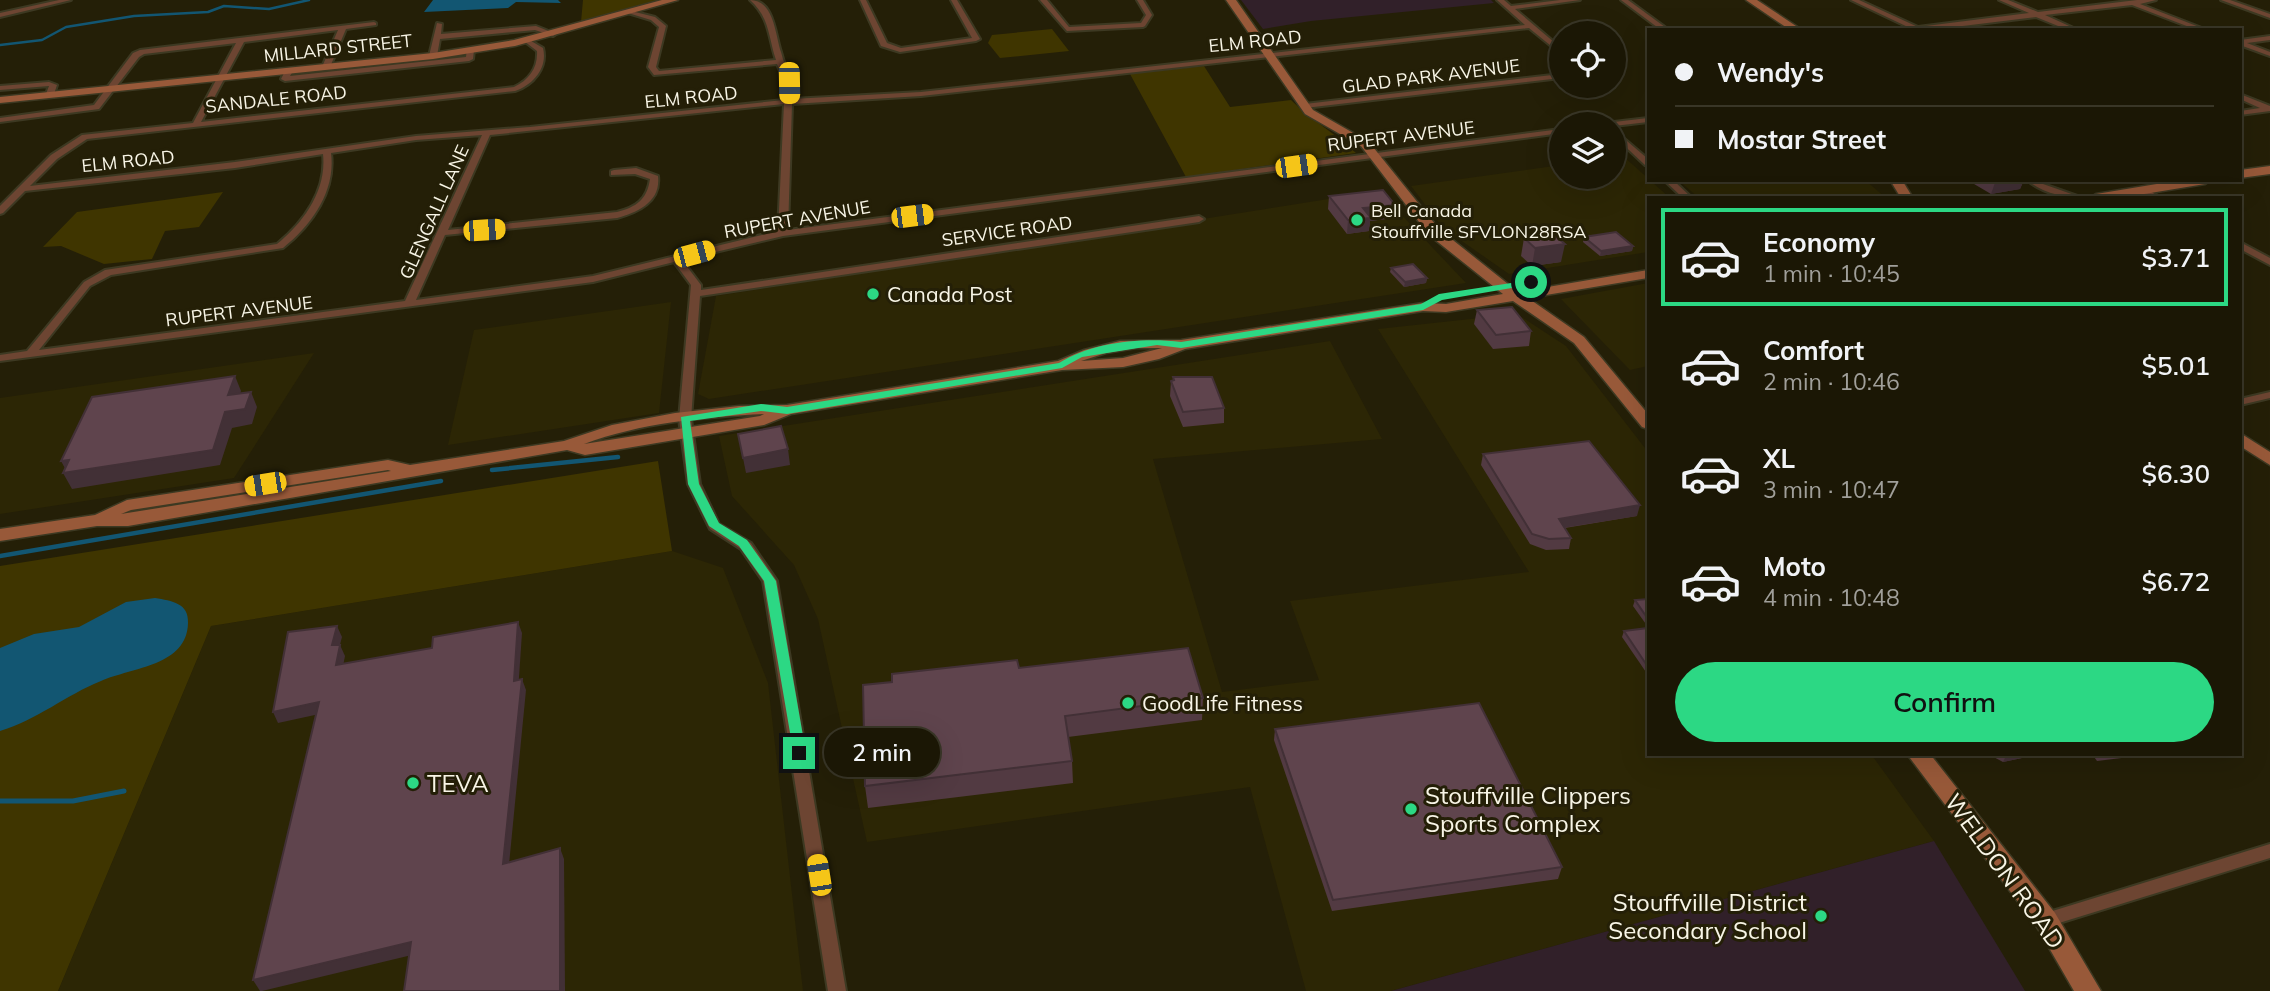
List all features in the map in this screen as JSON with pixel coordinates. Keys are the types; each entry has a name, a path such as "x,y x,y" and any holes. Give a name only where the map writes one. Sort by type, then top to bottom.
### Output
{"street":[{"path":"15,0 25,9"},
{"path":"0,15 68,0"},
{"name":"MILLARD STREET","path":"0,100 433,56 553,34 673,0"},
{"path":"753,0 760,4 769,18 780,62 789,83 783,233"},
{"path":"863,0 884,44 900,50 973,42 976,35 954,0"},
{"path":"1042,0 1062,26 1074,31 1143,25 1149,20 1149,15 1140,0"},
{"path":"1231,0 1305,106 1324,123 1355,136 1434,232 1502,287 1579,340 1647,423"},
{"name":"GLAD PARK AVENUE","path":"1500,0 1549,42"},
{"path":"1508,8 1577,0"},
{"path":"1624,0 1663,28"},
{"path":"1751,0 1794,28"},
{"path":"1854,0 1917,28"},
{"path":"2002,0 2070,28"},
{"path":"1927,28 2127,1 2153,0"},
{"path":"2224,0 2270,16"},
{"path":"2127,1 2199,28"},
{"path":"631,13 653,18 663,26 652,66 657,73 780,62"},
{"path":"0,120 88,110 101,105 141,53 374,24"},
{"path":"433,56 439,24"},
{"name":"ELM ROAD","path":"23,189 235,165 416,138 789,102 921,94 1530,26"},
{"path":"326,67 343,28"},
{"path":"436,37 536,28 553,34"},
{"path":"2242,43 2270,38"},
{"name":"SANDALE ROAD","path":"0,211 54,157 83,138 519,88 531,80 541,60 540,50 526,40"},
{"path":"196,124 240,42"},
{"path":"2242,44 2270,54"},
{"path":"289,71 285,79 469,60 470,50"},
{"name":"GLAD PARK AVENUE","path":"1305,106 1549,77"},
{"path":"0,88 53,85 50,94"},
{"path":"2242,97 2270,109"},
{"path":"2242,113 2270,109"},
{"path":"1626,123 1647,120"},
{"name":"GLENGALL LANE","path":"409,304 487,133"},
{"name":"RUPERT AVENUE","path":"0,358 593,279 783,233 1549,133"},
{"path":"1626,143 1647,162"},
{"path":"31,354 96,277 118,269 255,253 281,246 289,240 317,202 326,183 327,151"},
{"path":"2242,174 2270,170"},
{"path":"442,233 617,215 642,207 652,197 655,178 649,173 614,173"},
{"path":"1670,182 1686,196"},
{"path":"2034,182 2072,196"},
{"path":"2110,196 2193,182"},
{"path":"2040,186 2042,196"},
{"path":"2145,191 2154,196"},
{"name":"SERVICE ROAD","path":"696,294 1199,219"},
{"path":"2242,246 2270,262"},
{"path":"677,259 695,285 696,294 685,426 694,484 714,526 743,543 770,581 837,991"},
{"path":"1423,307 1439,297 1647,263"},
{"path":"0,535 97,520 128,520 567,445 585,450 685,426 764,420 787,410 1062,365 1086,367 1132,360 1164,354 1181,345 1423,307 1446,308 1647,274"},
{"path":"2242,402 2270,396"},
{"path":"2242,439 2270,460"},
{"name":"WELDON ROAD","path":"1920,756 2046,920 2088,991"},
{"path":"2046,920 2270,851"}],"shaded area":[{"path":"583,0 663,0 581,22"},
{"path":"1241,0 1491,0 1494,3 1311,21 1263,29"},
{"path":"1052,29 1069,51 1000,58 988,43 992,35"},
{"path":"1204,66 1230,107 1291,100 1356,153 1186,177 1130,74"},
{"path":"1626,159 1647,177 1647,182 1652,182 1668,196 1647,196 1647,252 1509,274 1443,228 1411,186 1549,167 1549,189 1626,189"},
{"path":"1680,182 1867,182 1884,196 1697,196"},
{"path":"1379,191 1466,283 709,399 698,394 716,296"},
{"path":"223,192 199,227 165,231 152,259 104,264 61,246 43,247 77,212"},
{"path":"1647,283 1647,366 1630,370 1561,299"},
{"path":"671,302 659,413 448,445 474,330"},
{"path":"1517,314 1566,346 1647,451 1647,756 1872,756 1934,841 1391,991 1306,991 1250,787 867,842 818,619 794,565 732,496 719,436 1330,341 1382,439 1153,459 1222,692 1319,680 1290,601 1529,572 1378,329"},
{"path":"314,353 234,478 0,514 0,398"},
{"path":"658,461 672,551 211,626 58,991 0,991 0,566"},
{"path":"672,551 723,568 768,683 803,991 58,991 211,626"},
{"name":"Stouffville District Secondary School","path":"1934,841 2025,991 1391,991"}],"water":[{"path":"433,0 558,0 561,3 516,2 508,8 424,12"},
{"path":"155,598 178,604 188,616 185,637 168,657 101,681 26,721 0,731 0,648 34,634 79,627 126,602"}],"building":[{"path":"1383,190 1395,205 1363,208 1371,218 1348,220 1329,196"},
{"path":"1616,232 1633,246 1601,251 1584,237"},
{"path":"1553,234 1565,244 1535,248 1524,238"},
{"path":"1413,264 1427,278 1405,282 1391,268"},
{"path":"1512,307 1531,331 1496,335 1477,310"},
{"path":"235,376 228,395 251,392 245,409 225,412 213,450 63,473 69,460 61,461 92,397"},
{"path":"1173,377 1212,377 1224,408 1183,412 1171,381 1174,380"},
{"path":"781,426 788,449 743,458 738,434"},
{"path":"1589,441 1640,505 1559,519 1571,538 1549,539 1532,534 1483,454"},
{"path":"1647,599 1647,618 1635,600"},
{"name":"TEVA","path":"518,622 514,681 522,679 503,864 560,848 560,991 404,991 411,942 253,980 319,702 273,712 288,632 337,626 332,645 340,645 336,665 432,648 433,637"},
{"path":"1647,628 1647,666 1624,631"},
{"path":"1188,648 1203,698 1065,716 1072,761 865,786 863,685 892,682 892,674 1017,660 1019,668"},
{"name":"Stouffville Clippers Sports Complex","path":"1479,703 1562,867 1333,900 1275,729"}],"waterway":[{"path":"0,45 42,40 66,27 134,16 208,12 224,6 269,9 309,0"},
{"path":"492,470 618,457"},
{"path":"0,556 441,481"},
{"path":"0,801 73,801 124,791"}],"place":[{"name":"Bell Canada Stouffville SFVLON28RSA","path":"1357,220"},
{"name":"Canada Post","path":"873,294"},
{"name":"GoodLife Fitness","path":"1128,703"},
{"name":"TEVA","path":"413,783"},
{"name":"Stouffville Clippers Sports Complex","path":"1411,809"},
{"name":"Stouffville District Secondary School","path":"1821,916"}],"route":[{"path":"799,753 770,581 743,543 714,526 694,484 685,419 761,407 787,410 1062,365 1079,355 1157,342 1181,345 1423,307 1439,297 1531,282"}]}
